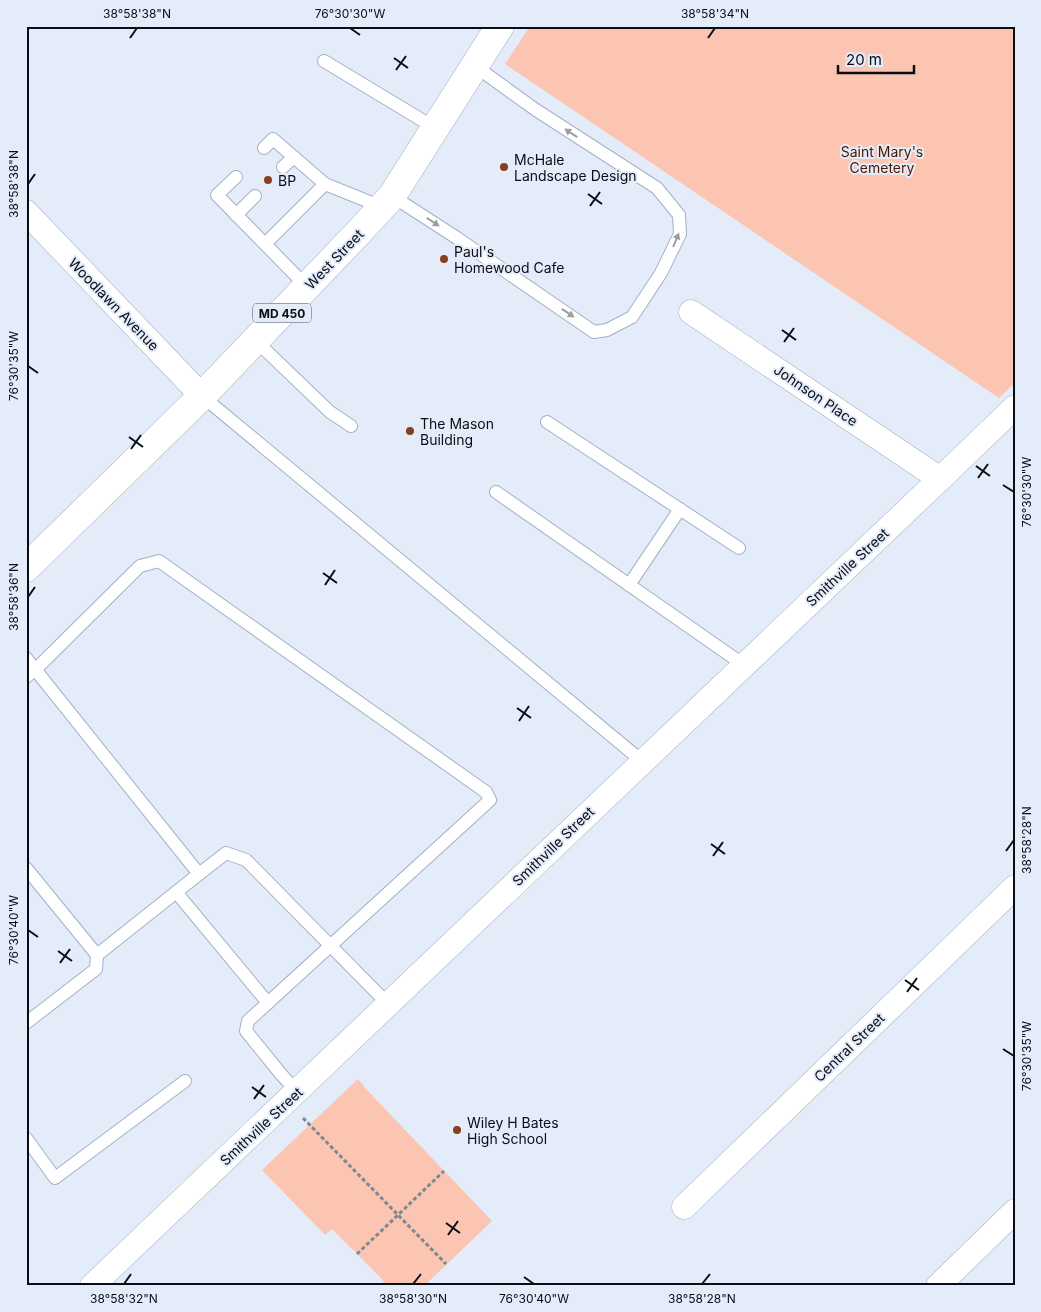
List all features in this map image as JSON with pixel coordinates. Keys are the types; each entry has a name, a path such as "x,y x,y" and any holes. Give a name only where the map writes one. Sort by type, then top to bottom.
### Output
{"main road":[{"name":"West Street","path":"26,568 202,396 387,202 500,26"}],"street":[{"name":"Woodlawn Avenue","path":"26,212 202,396"},
{"name":"Johnson Place","path":"691,312 940,479"},
{"name":"Smithville Street","path":"92,1286 1015,407"},
{"name":"Central Street","path":"684,1207 1015,887"},
{"path":"938,1286 1015,1211"}],"lane":[{"path":"324,61 435,128"},
{"path":"264,148 273,139 325,184 387,202 457,238 594,332 607,330 632,316 661,273 680,234 679,215 657,188 536,110 475,66"},
{"path":"283,167 294,157"},
{"path":"236,177 217,195 306,287"},
{"path":"265,244 325,184"},
{"path":"236,215 255,196"},
{"path":"256,341 330,412 352,426"},
{"path":"202,396 642,761"},
{"path":"548,422 739,548"},
{"path":"496,492 744,664"},
{"path":"629,585 680,510"},
{"path":"31,673 140,566 159,561 486,792 490,800 248,1021 246,1031 280,1073 292,1096"},
{"path":"26,658 31,673 199,874"},
{"path":"97,955 226,852 246,860 388,1004"},
{"path":"26,868 97,955 96,969 26,1023"},
{"path":"176,892 268,1003"},
{"path":"26,1138 55,1178 184,1080"}],"path":[{"path":"292,1096 398,1215 446,1264"},
{"path":"357,1254 444,1171"}],"green space":[{"name":"Saint Mary's Cemetery","path":"530,26 1015,26 1015,383 999,398 505,64"},
{"path":"358,1079 492,1221 424,1286 380,1286 384,1281 332,1229 325,1235 262,1170"}],"place":[{"name":"McHale Landscape Design","path":"504,167"},
{"name":"BP","path":"268,180"},
{"name":"Paul's Homewood Cafe","path":"444,259"},
{"name":"The Mason Building","path":"410,431"},
{"name":"Wiley H Bates High School","path":"457,1130"}]}
